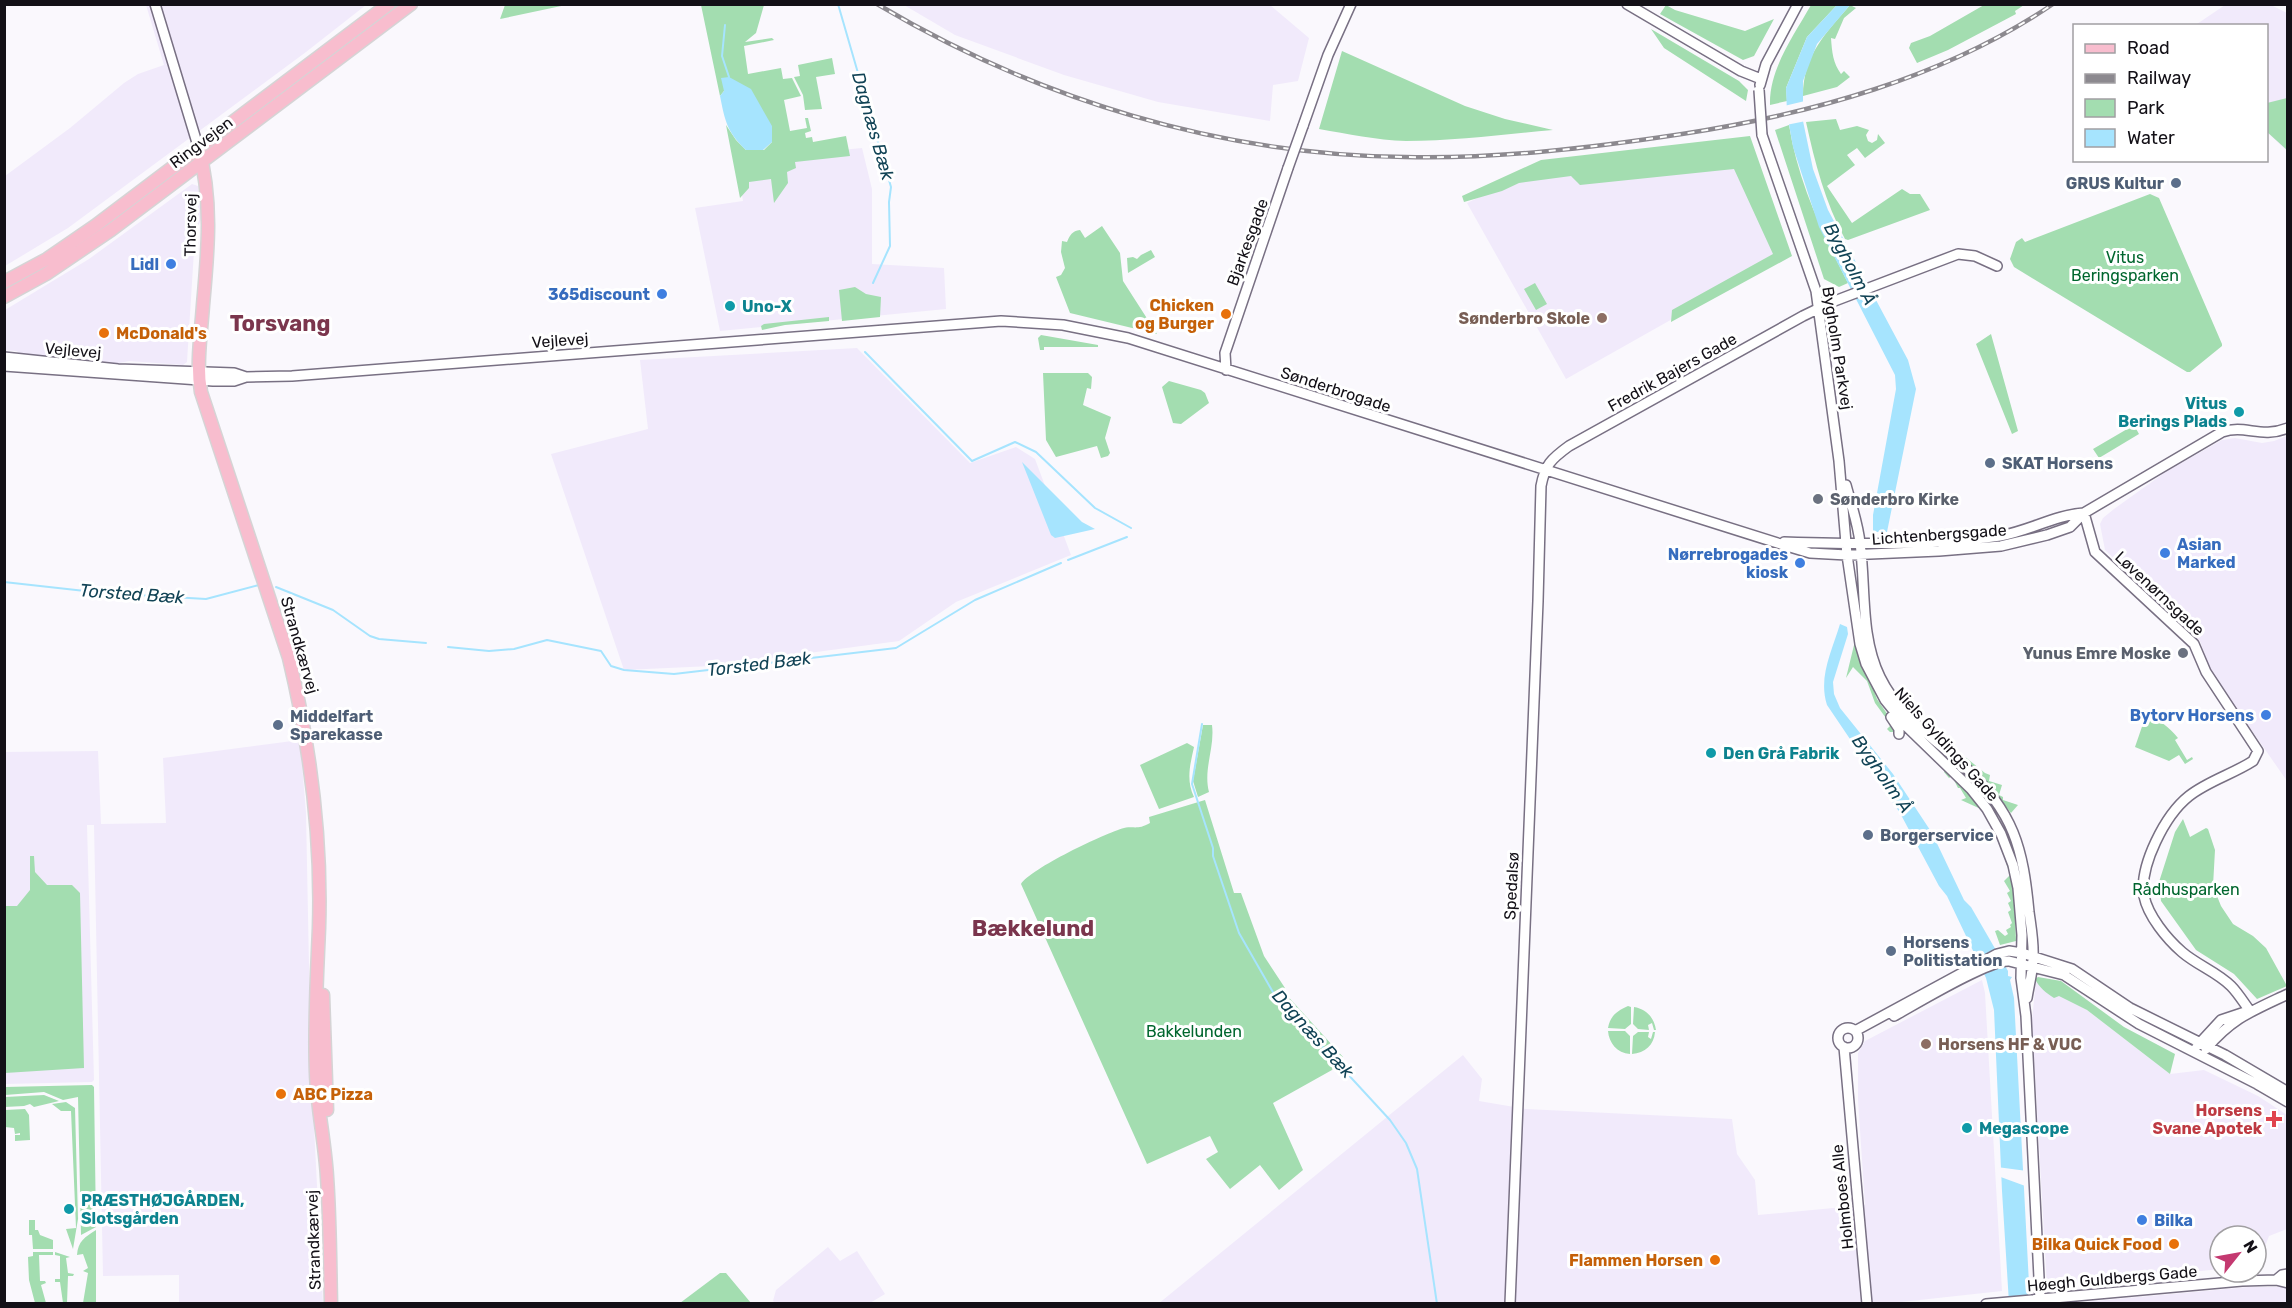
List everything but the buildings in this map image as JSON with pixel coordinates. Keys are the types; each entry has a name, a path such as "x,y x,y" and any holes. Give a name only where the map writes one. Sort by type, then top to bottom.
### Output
{"main road":[{"name":"Ringvejen","path":"4,282 47,259 95,226 388,4"},
{"name":"Ringvejen","path":"4,297 72,258 411,4"},
{"name":"Thorsvej","path":"198,146 208,192 209,218 198,358 199,377"},
{"name":"Strandkærvej","path":"199,377 201,395 280,628 298,695 309,755 316,818 319,928 315,996 316,1072 327,1175 331,1304"}],"street":[{"name":"Thorsvej","path":"155,4 198,146"},
{"name":"Bjarkesgade","path":"1226,370 1226,353 1288,168 1328,55 1351,4"},
{"path":"1627,4 1740,70 1761,79"},
{"name":"Bygholm Parkvej","path":"1798,4 1766,64 1761,79 1759,90 1762,135 1816,291 1839,461 1846,542"},
{"name":"Fredrik Bajers Gade","path":"1544,470 1557,454 1569,446 1819,308 1850,294 1958,254 1976,256 1997,266"},
{"name":"Sønderbrogade","path":"877,331 1001,321 1063,324 1128,338 1810,553 1847,555"},
{"name":"Vejlevej","path":"4,357 234,381 246,377 291,376 877,331"},
{"name":"Vejlevej","path":"4,366 199,377"},
{"name":"Lichtenbergsgade","path":"1847,555 2001,546 2048,535 2070,527 2084,513 2205,440 2228,430 2264,433 2284,429"},
{"name":"Bygholm Parkvej","path":"1839,461 1860,542"},
{"name":"Spedalsø","path":"1510,1304 1541,486 1544,470"},
{"name":"Lichtenbergsgade","path":"1846,542 1921,542 2001,536 2038,526 2068,514 2084,513"},
{"name":"Løvenørnsgade","path":"2084,513 2095,552 2194,644 2206,672 2256,747 2258,754 2247,765 2192,794 2174,811 2161,829 2143,886 2148,908 2169,938 2182,952 2231,986 2250,1011"},
{"name":"Sønderbrogade","path":"1776,541 1846,542"},
{"name":"Niels Gyldings Gade","path":"1846,542 1860,644 1866,664 1880,692 1907,727 1971,789 1997,826 2013,865 2020,905 2021,965 2026,1016"},
{"name":"Niels Gyldings Gade","path":"1860,542 1867,632 1880,676 1890,694 1923,732 1992,795 2008,821 2023,861 2033,957 2026,1016"},
{"path":"1880,692 1880,700 1898,726 1899,734"},
{"path":"1971,789 1980,794 1999,820 2008,821"},
{"path":"1856,1033 2009,951 2022,953 2078,972 2130,1008 2288,1102"},
{"path":"1999,957 2021,965 2064,975 2134,1021 2200,1048 2288,1092"},
{"path":"2200,1048 2250,1011 2288,994"},
{"path":"2026,1016 2035,1299"},
{"path":"1846,1028 1856,1033 1856,1043 1848,1047 1839,1040 1840,1033 1846,1028"},
{"name":"Holmboes Alle","path":"1848,1047 1848,1087 1867,1304"},
{"name":"Høegh Guldbergs Gade","path":"2276,1280 2288,1274"},
{"name":"Høegh Guldbergs Gade","path":"1986,1304 2276,1280 2288,1283"}],"shaded area":[{"path":"146,5 366,5 68,228 5,266 5,176 70,128 124,83 138,74 164,65"},
{"path":"904,5 1270,5 1309,38 1298,81 1273,85 1270,121 1158,102 1064,75 955,35"},
{"path":"2225,5 2271,5 2287,13 2287,151 2268,133 2268,24 2197,24"},
{"path":"862,148 872,189 872,264 944,268 946,309 720,331 695,208 743,201 736,160"},
{"name":"Sønderbro Skole","path":"1739,160 1782,257 1566,379 1467,203 1519,178"},
{"path":"192,184 198,186 201,219 195,235 187,362 183,365 129,361 62,375 16,351 5,350 5,310 89,259"},
{"path":"857,348 970,463 1016,447 1035,459 1071,555 956,602 899,641 712,666 624,670 551,454 648,429 640,360"},
{"path":"2287,436 2287,781 2211,672 2200,641 2105,550 2100,524 2103,518 2114,509 2167,471 2222,440 2235,438 2262,443"},
{"path":"300,740 306,813 311,1068 323,1303 179,1303 179,1275 103,1276 94,825 87,825 94,1080 92,1082 5,1084 4,752 98,751 101,824 166,823 163,758"},
{"path":"1982,980 1985,993 2002,1291 1883,1304 1158,1304 1463,1055 1482,1079 1479,1101 1526,1109 1732,1119 1737,1154 1755,1180 1758,1215 1865,1205 1858,1100 1858,1053 1865,1041"},
{"path":"2036,982 2087,1010 2170,1074 2204,1070 2258,1096 2287,1115 2287,1229 2269,1236 2268,1239 2268,1224 2208,1224 2208,1270 2047,1287 2032,1020"},
{"path":"828,1247 840,1261 857,1251 885,1294 870,1303 775,1303 773,1301 776,1290"},
{"path":"2249,1287 2287,1287 2287,1303 2062,1304"}],"green space":[{"path":"505,4 566,5 500,19"},
{"path":"701,5 764,5 756,33 745,42 772,38 774,40 744,46 748,74 781,68 783,79 792,78 801,96 784,100 790,131 807,128 805,118 808,118 811,131 805,133 806,138 812,137 813,142 846,136 850,156 795,162 796,168 787,172 788,183 774,203 771,179 749,182 749,188 740,198 726,125 746,150 764,150 772,142 724,91 720,96"},
{"path":"1666,5 1675,10 1745,31 1774,19 1754,56 1743,60 1660,14"},
{"path":"1811,5 1837,5 1807,37 1786,88 1787,101 1770,105 1778,65"},
{"path":"1850,5 1856,8 1844,18 1835,39 1831,38 1836,66 1841,74 1844,71 1850,77 1837,87 1803,96 1807,68 1812,57 1825,35"},
{"path":"1984,5 2024,5 2015,11 2016,14 1948,50 1917,63 1909,48 1911,43 1930,36"},
{"path":"1651,29 1739,81 1748,90 1746,101 1664,48"},
{"path":"1342,51 1465,106 1505,119 1553,130 1461,139 1406,141 1319,129"},
{"path":"832,58 835,74 816,77 822,109 805,110 803,95 794,77 800,76 798,65"},
{"path":"2288,98 2287,150 2268,133 2268,103"},
{"path":"1836,119 1840,130 1857,126 1869,130 1866,135 1868,141 1872,143 1877,140 1878,134 1885,143 1865,158 1857,148 1847,155 1855,165 1827,186 1852,223 1902,189 1910,194 1920,194 1930,210 1848,240 1845,239 1821,182 1806,122"},
{"path":"1789,125 1805,187 1820,226 1848,283 1839,287 1824,279 1775,130"},
{"path":"1750,136 1792,256 1671,322 1672,310 1773,254 1734,169 1580,185 1571,176 1519,183 1502,191 1464,202 1462,196 1541,160"},
{"name":"Vitus Beringsparken","path":"2150,194 2159,198 2222,344 2190,372 2014,267 2010,259 2016,242 2022,238 2025,242"},
{"path":"1102,226 1120,253 1123,281 1157,334 1070,313 1056,277 1061,275 1065,268 1061,252 1062,241 1067,242 1075,231 1080,230 1085,238"},
{"path":"1151,250 1155,257 1128,273 1127,258 1137,259"},
{"path":"1535,283 1547,304 1536,310 1524,289"},
{"path":"855,287 866,294 881,297 880,317 842,321 839,290"},
{"path":"829,317 829,321 785,325 762,330 761,326 764,324"},
{"path":"1991,334 2018,431 2012,434 1976,344"},
{"path":"1041,335 1098,345 1098,347 1044,347 1044,350 1040,350 1038,338"},
{"path":"1043,373 1088,373 1092,377 1091,389 1087,388 1083,405 1111,417 1105,438 1110,453 1108,456 1101,458 1097,446 1056,457 1046,440"},
{"path":"1169,381 1201,390 1205,393 1209,403 1181,424 1173,423 1162,387"},
{"path":"2134,425 2139,434 2099,458 2093,449"},
{"path":"1855,641 1877,699 1894,724 1894,732 1887,729 1891,725 1875,703 1867,681 1853,667 1846,678"},
{"path":"2146,715 2171,730 2178,738 2175,740 2187,760 2192,757 2193,759 2185,764 2179,755 2169,761 2135,747"},
{"path":"1203,725 1212,725 1207,775 1209,792 1198,797 1193,781"},
{"path":"1187,743 1194,747 1189,778 1194,797 1159,809 1140,765"},
{"path":"1964,756 1990,775 1989,781 2002,785 1999,795 2003,797 2003,800 2018,805 2011,813 1981,776 1962,758"},
{"path":"1945,770 1952,776 1949,778"},
{"path":"1952,777 1979,801 2005,847 2014,888 2016,941 2000,945 1995,931 1998,930 2005,936 2008,934 2006,930 2011,927 2012,923 2008,912 2011,910 2008,903 2011,901 2007,893 2010,891 2004,881 2010,875 1998,837 1983,810 1961,800 1966,798"},
{"name":"Bakkelunden","path":"1205,800 1234,893 1241,893 1264,956 1285,988 1283,991 1343,1057 1332,1070 1273,1103 1303,1170 1279,1190 1260,1165 1230,1189 1206,1159 1218,1152 1210,1136 1147,1164 1021,884 1027,877 1053,861 1101,837 1124,828 1142,826 1150,823 1149,817"},
{"name":"Rådhusparken","path":"2183,819 2190,837 2208,829 2215,850 2213,886 2221,906 2233,924 2253,936 2266,948 2287,986 2257,999 2234,974 2196,950 2161,901 2159,882 2175,832"},
{"path":"30,856 34,856 35,872 47,885 72,885 80,893 84,1068 5,1073 5,906 17,906 30,890"},
{"path":"2038,977 2061,981 2124,1027 2175,1054 2170,1074 2087,1010 2059,996 2054,998 2048,994 2035,979"},
{"path":"1628,1006 1631,1007 1631,1024 1625,1029 1608,1028 1615,1014"},
{"path":"1634,1007 1649,1014 1656,1030 1652,1023 1648,1025 1649,1030 1638,1029 1633,1024"},
{"path":"1608,1031 1625,1031 1630,1036 1630,1054 1621,1052 1615,1047"},
{"path":"1638,1032 1649,1032 1648,1037 1651,1039 1655,1032 1648,1048 1632,1054 1633,1036"},
{"path":"92,1085 94,1087 96,1227 81,1235 78,1097 63,1100 44,1092 5,1095 5,1087"},
{"path":"44,1095 59,1101 34,1107 30,1104 5,1107 5,1097"},
{"path":"66,1102 75,1108 78,1219 73,1249 66,1229 76,1228 71,1111 61,1111 52,1104"},
{"path":"25,1109 29,1115 30,1140 15,1141 15,1135 20,1135 20,1133 15,1134 14,1128 5,1127 5,1110"},
{"path":"29,1220 35,1220 35,1230 38,1230 40,1235 53,1240 53,1249 33,1249 32,1235 29,1235"},
{"path":"96,1230 96,1303 83,1303 88,1273 83,1271 88,1268 83,1254 77,1255 83,1240"},
{"path":"33,1252 53,1252 53,1255 39,1255 40,1281 46,1283 41,1285 46,1303 35,1303 29,1280 28,1257 33,1256"},
{"path":"55,1252 70,1257 66,1258 68,1273 74,1274 68,1276 67,1303 63,1303 60,1282 55,1282 55,1279 60,1279 60,1256 55,1255"},
{"path":"720,1273 726,1273 751,1303 680,1303"}],"water":[{"name":"Bygholm Å","path":"1837,5 1850,5 1817,44 1803,81 1803,121 1813,169 1828,210 1908,360 1916,389 1887,532 1873,532 1873,515 1896,389 1895,375 1819,227 1793,147 1787,113 1786,88 1807,37"},
{"path":"729,77 751,89 772,126 772,142 763,150 746,150 728,126 720,96 724,91 721,78"},
{"path":"1022,462 1082,522 1095,529 1055,538 1051,535"},
{"path":"1840,624 1847,627 1848,634 1833,682 1834,694 1840,708 1893,774 1932,833 1964,900 1971,907 2008,971 2008,976 2012,977 2010,980 2014,998 2030,1303 2009,1303 1994,1010 1986,978 1947,896 1939,886 1900,813 1827,705 1825,674"}],"pier":[{"path":"1805,101 1806,121 1786,125 1784,106"},
{"path":"1997,1167 2027,1171 2028,1187 1998,1176"}],"waterway":[{"name":"Dagnæs Bæk","path":"838,4 891,187 890,246 873,283"},
{"path":"725,25 722,56 729,77"},
{"path":"865,352 972,461 1015,442 1036,452 1095,508 1131,528"},
{"name":"Torsted Bæk","path":"1068,560 1127,537"},
{"name":"Torsted Bæk","path":"448,647 489,651 514,649 547,640 601,651 611,666 624,670 674,674 896,648 975,600 1061,563"},
{"name":"Torsted Bæk","path":"4,582 103,593 206,599 259,585"},
{"name":"Torsted Bæk","path":"276,587 333,610 370,636 379,639 426,643"},
{"name":"Dagnæs Bæk","path":"1202,724 1192,784 1239,933 1274,994 1390,1120 1406,1143 1417,1169 1437,1304"}],"railway":[{"path":"877,4 938,38 1001,68 1065,94 1131,115 1198,133 1267,146 1335,154 1405,157 1544,152 1682,134 1779,116 1827,104 1921,72 1967,53 2053,4"}],"place":[{"name":"GRUS Kultur","path":"2176,183"},
{"name":"Lidl","path":"171,264"},
{"name":"365discount","path":"662,294"},
{"name":"Uno-X","path":"730,306"},
{"name":"Chicken og Burger","path":"1226,314"},
{"name":"Sønderbro Skole","path":"1602,318"},
{"name":"McDonald's","path":"104,333"},
{"name":"Vitus Berings Plads","path":"2239,412"},
{"name":"SKAT Horsens","path":"1990,463"},
{"name":"Sønderbro Kirke","path":"1818,499"},
{"name":"Asian Marked","path":"2165,553"},
{"name":"Nørrebrogades kiosk","path":"1800,563"},
{"name":"Yunus Emre Moske","path":"2183,653"},
{"name":"Bytorv Horsens","path":"2266,715"},
{"name":"Middelfart Sparekasse","path":"278,725"},
{"name":"Den Grå Fabrik","path":"1711,753"},
{"name":"Borgerservice","path":"1868,835"},
{"name":"Horsens Politistation","path":"1891,951"},
{"name":"Horsens HF & VUC","path":"1926,1044"},
{"name":"ABC Pizza","path":"281,1094"},
{"name":"Horsens Svane Apotek","path":"2274,1119"},
{"name":"Megascope","path":"1967,1128"},
{"name":"PRÆSTHØJGÅRDEN, Slotsgården","path":"69,1209"},
{"name":"Bilka","path":"2142,1220"},
{"name":"Bilka Quick Food","path":"2174,1244"},
{"name":"Flammen Horsen","path":"1715,1260"}],"district":[{"name":"Torsvang","path":"280,323"},
{"name":"Bækkelund","path":"1033,928"}]}
